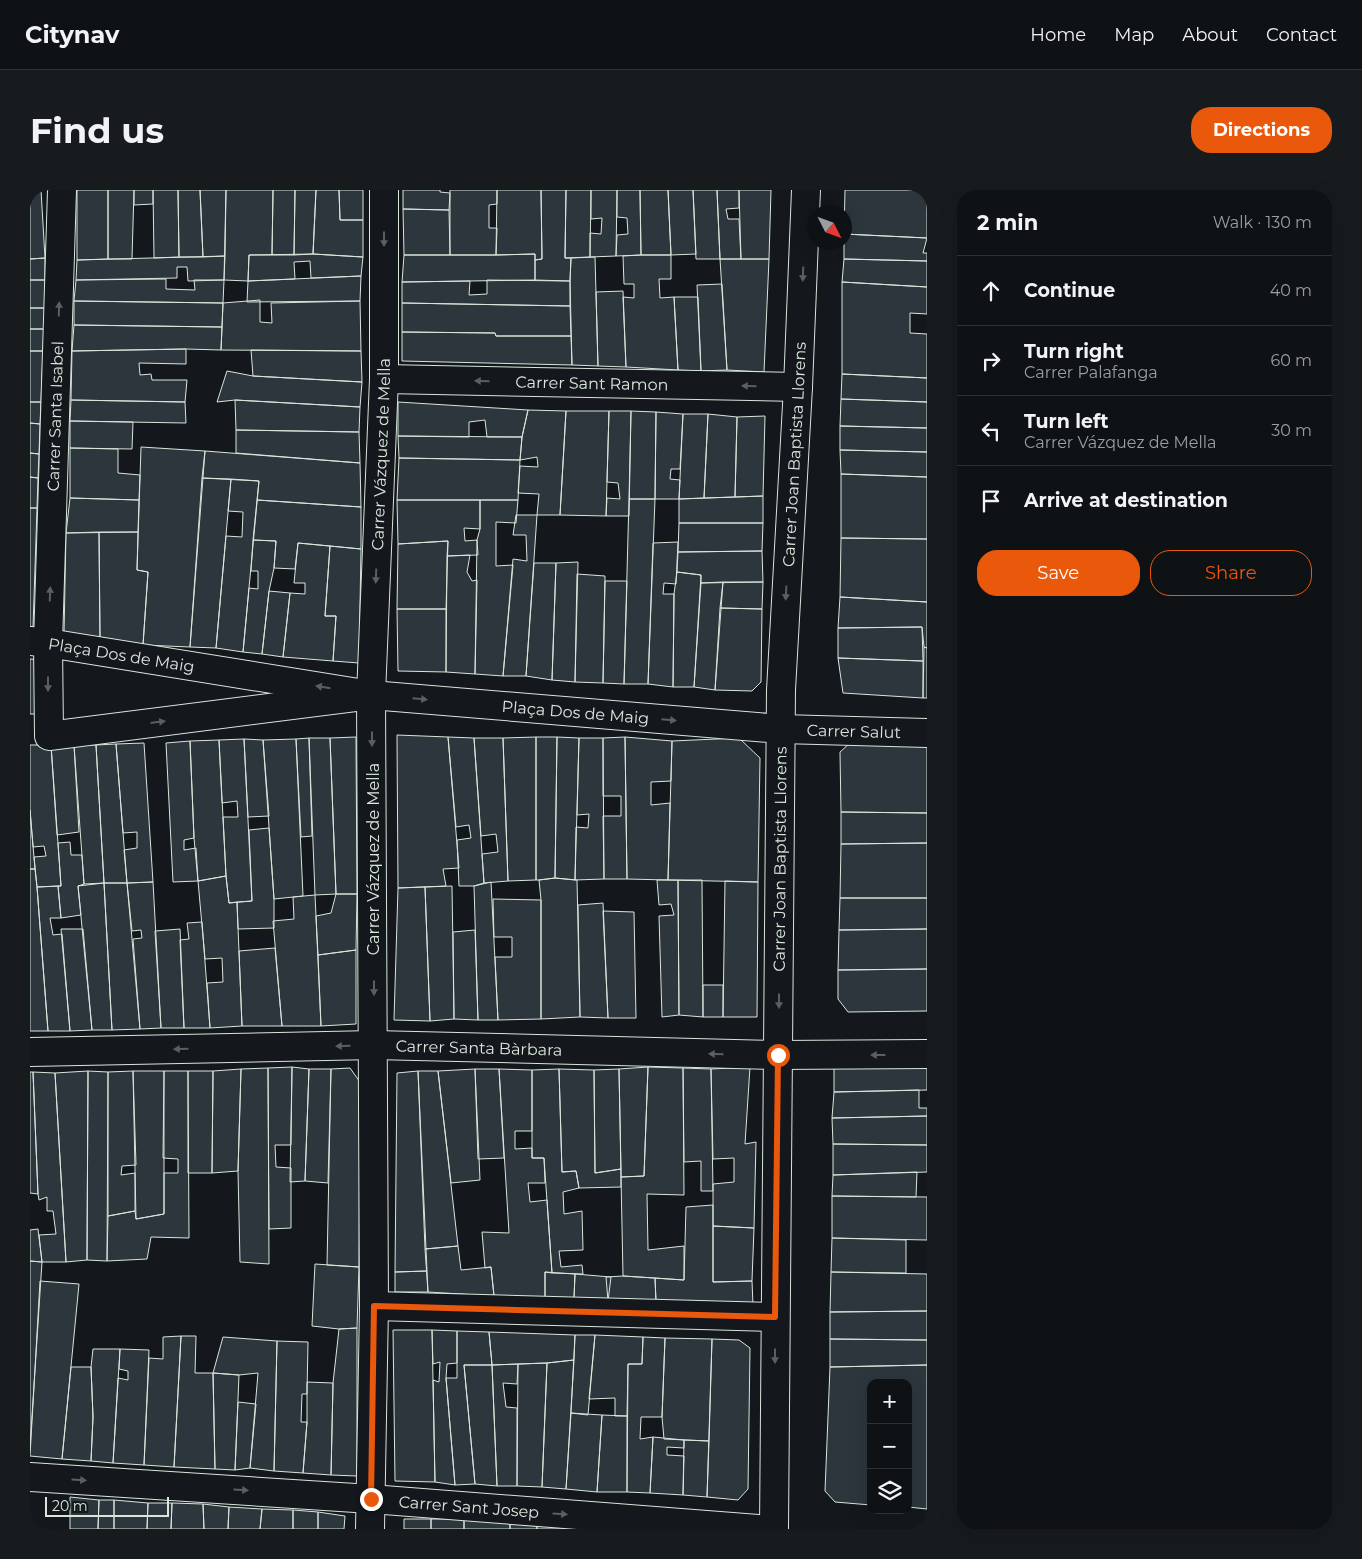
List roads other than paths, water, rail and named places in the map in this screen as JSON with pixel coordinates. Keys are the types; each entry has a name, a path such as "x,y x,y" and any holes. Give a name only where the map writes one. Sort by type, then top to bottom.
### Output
{"street":[{"name":"Carrer Santa Isabel","path":"39,642 62,190"},
{"name":"Carrer Vázquez de Mella","path":"370,1529 374,1306 371,695 384,379 384,190"},
{"name":"Carrer Joan Baptista Llorens","path":"774,1529 781,690 798,387 806,190"},
{"name":"Carrer Sant Ramon","path":"384,379 798,387"},
{"name":"Plaça Dos de Maig","path":"371,695 39,736 39,642 371,695 781,729"},
{"name":"Carrer Salut","path":"781,729 927,733"},
{"name":"Carrer Santa Bàrbara","path":"30,1052 374,1046 778,1055 927,1054"},
{"path":"374,1306 775,1317"},
{"name":"Carrer Sant Josep","path":"30,1477 371,1499 758,1529"}]}
